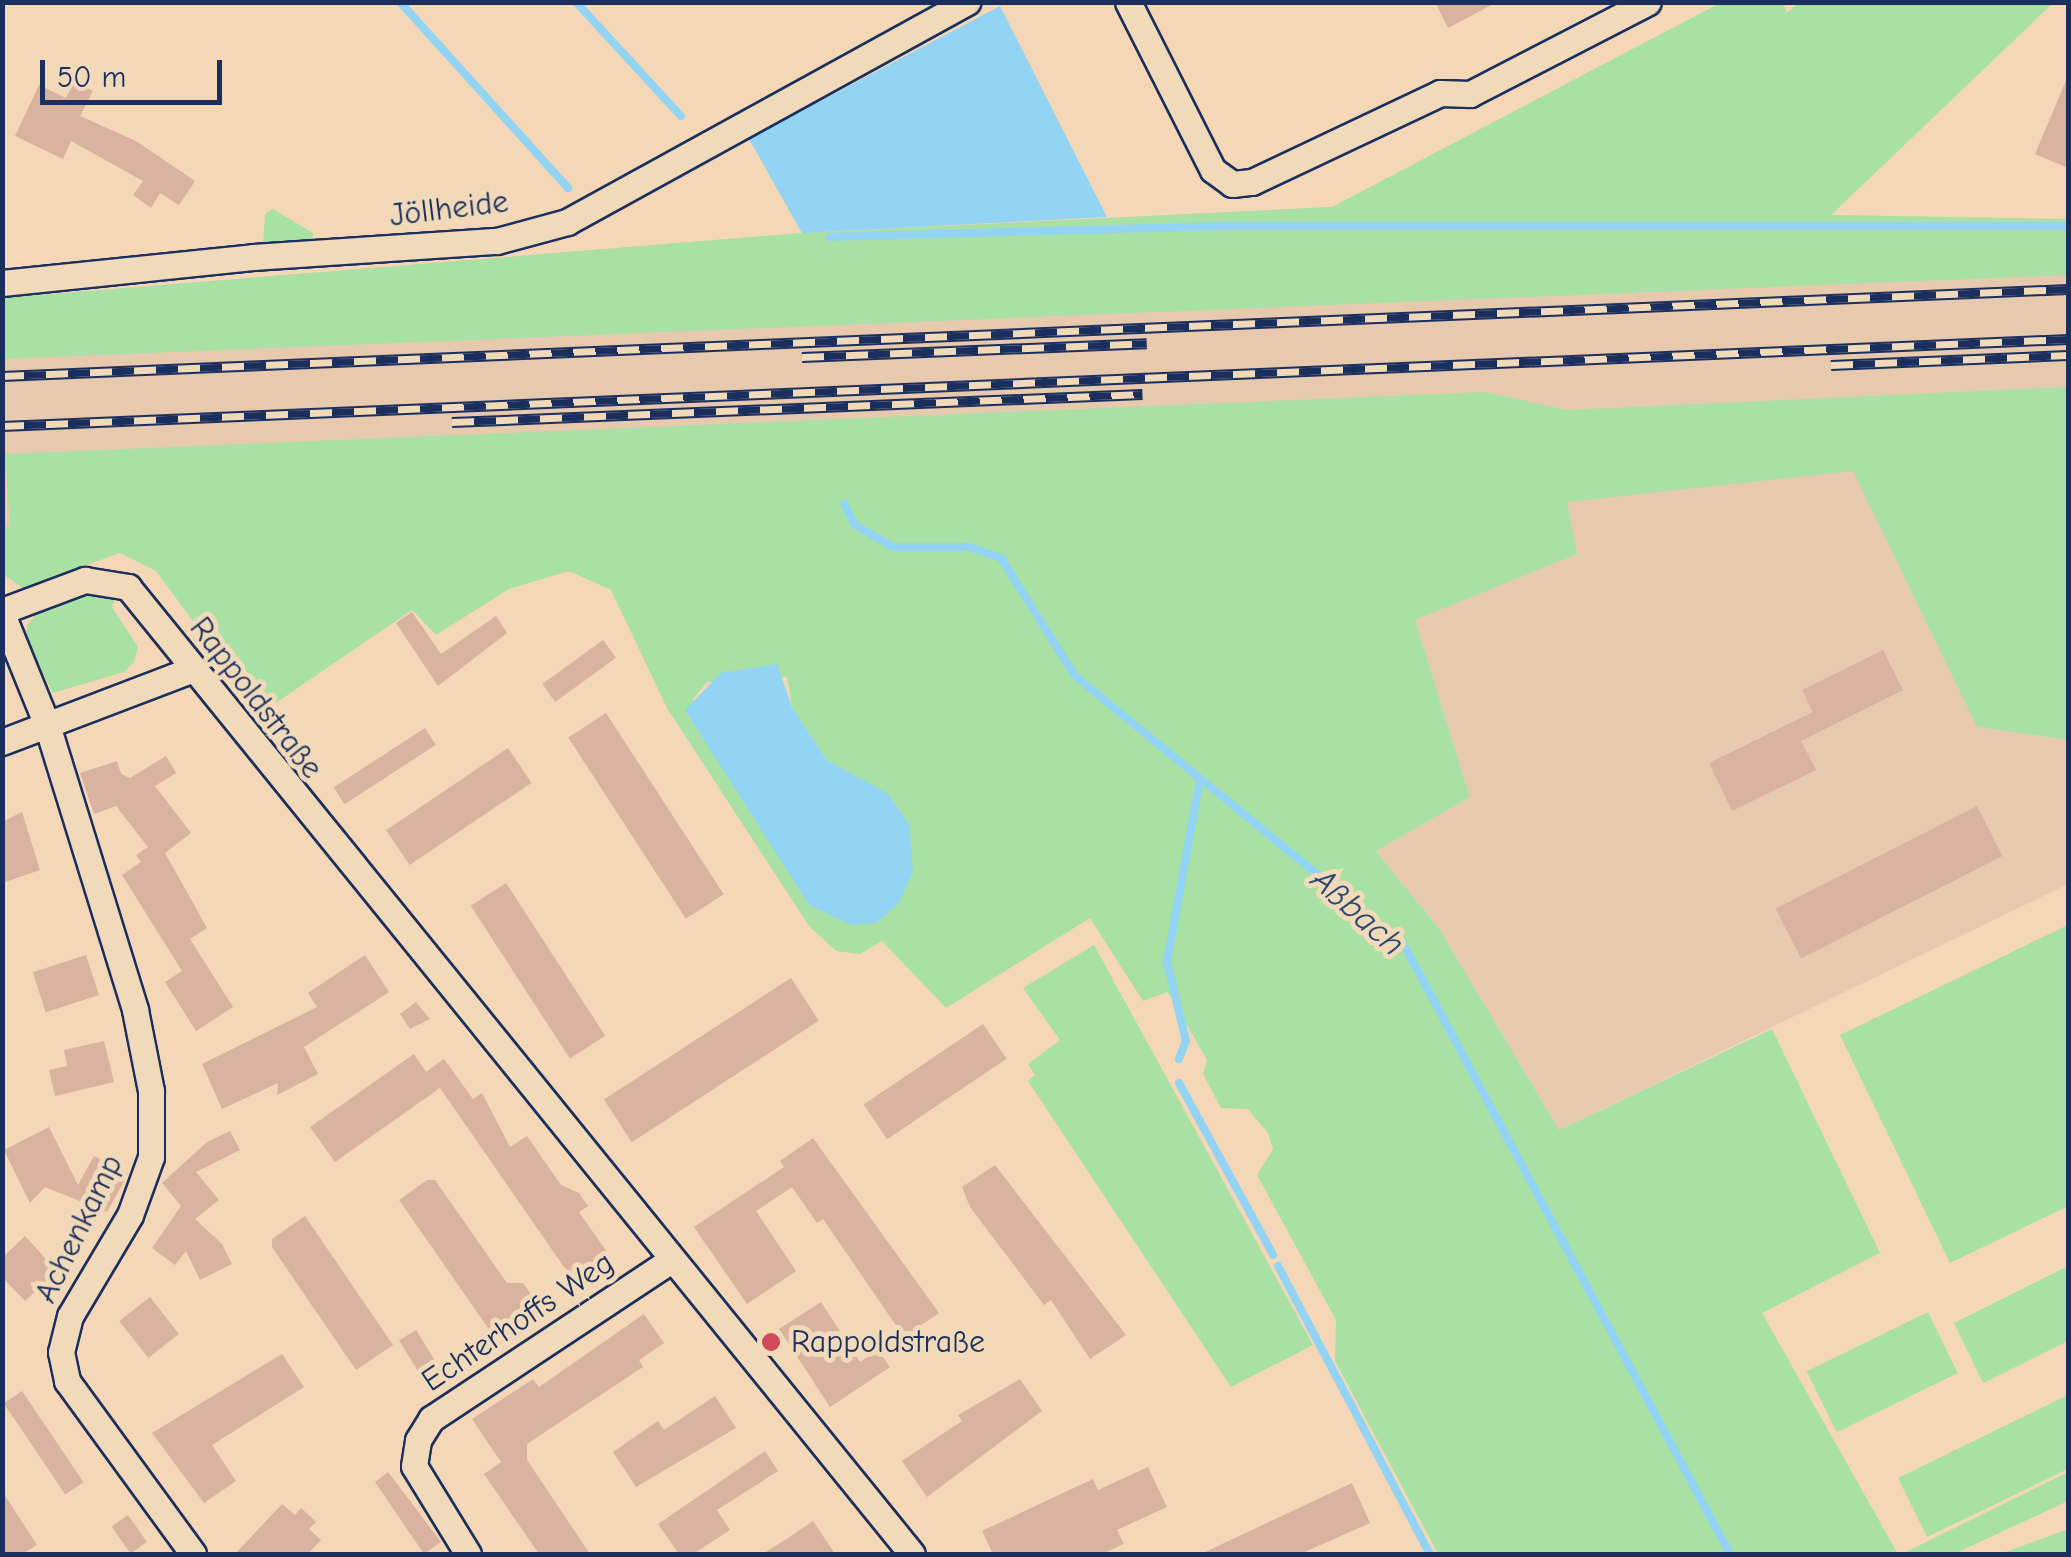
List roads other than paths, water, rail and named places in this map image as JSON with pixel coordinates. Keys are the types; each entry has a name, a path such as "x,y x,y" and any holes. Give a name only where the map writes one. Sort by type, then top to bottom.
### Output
{"street":[{"name":"Jöllheide","path":"2,284 254,257 497,241 567,222 967,2"},
{"path":"1128,2 1214,170 1232,184 1252,182 1440,93 1470,94 1648,2"},
{"name":"Rappoldstraße","path":"2,612 85,580 112,580 128,587 191,670 912,1554"},
{"path":"2,612 48,725"},
{"path":"2,742 191,670"},
{"name":"Achenkamp","path":"48,725 135,1010 152,1091 151,1157 130,1214 70,1316 61,1352 67,1380 193,1554"},
{"name":"Echterhoffs Weg","path":"468,1554 414,1466 418,1440 431,1419 671,1260"}],"water":[{"path":"1000,6 1107,217 802,233 749,139"},
{"path":"777,664 792,707 827,760 887,793 909,824 913,871 899,903 876,923 851,925 809,905 685,710 721,673"}],"waterway":[{"path":"400,2 568,188"},
{"name":"Aßbach","path":"576,2 681,116"},
{"path":"830,237 1227,226 2068,226"},
{"name":"Aßbach","path":"844,504 855,525 893,547 969,547 1001,558 1075,676 1404,945 1730,1554"},
{"path":"1179,1059 1186,1041 1167,962 1200,779"},
{"path":"1179,1083 1273,1255"},
{"path":"1278,1266 1430,1554"}],"railway":[{"path":"2,376 2068,289"},
{"path":"2,426 2068,339"},
{"path":"802,357 1147,343"},
{"path":"1831,365 2068,355"},
{"path":"452,422 1142,394"}],"place":[{"name":"Rappoldstraße","path":"771,1342"}]}
